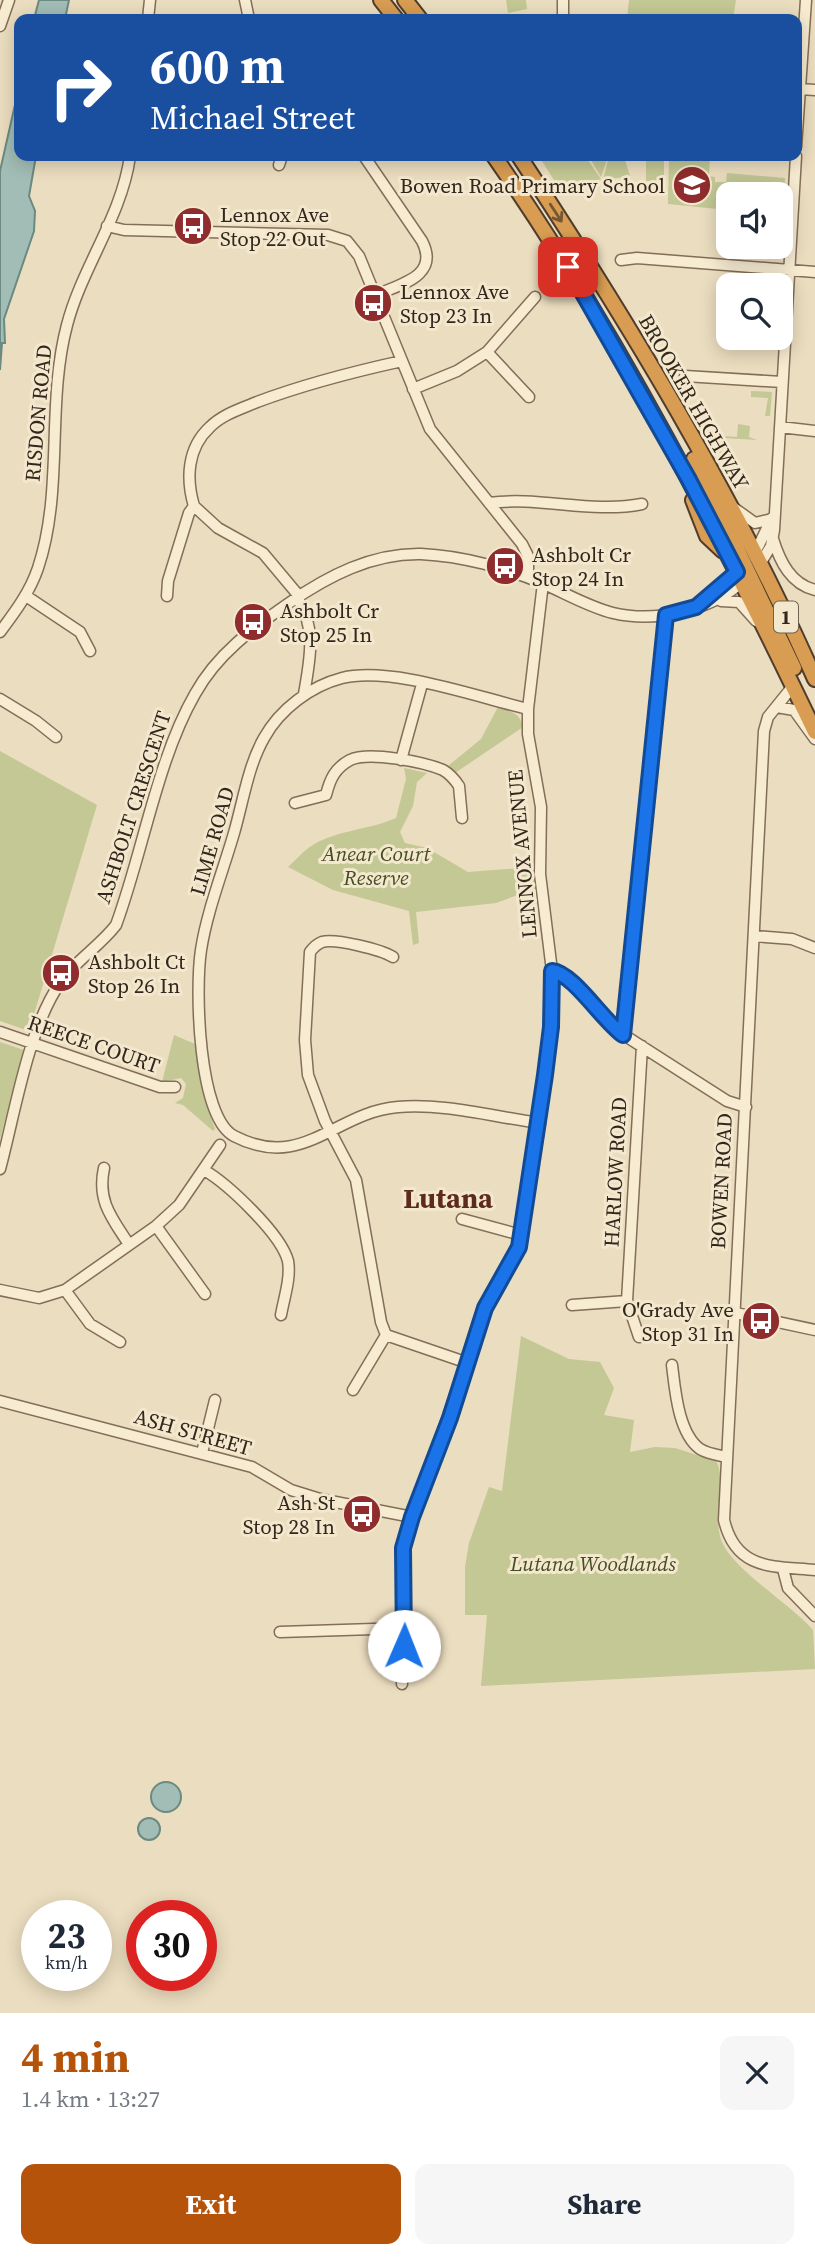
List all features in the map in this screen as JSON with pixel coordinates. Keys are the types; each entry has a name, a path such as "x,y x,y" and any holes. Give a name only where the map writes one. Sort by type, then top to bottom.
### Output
{"highway":[{"path":"405,0 416,14"},
{"name":"BROOKER HIGHWAY","path":"497,161 582,289 682,468 707,536 746,567 815,679"},
{"name":"BROOKER HIGHWAY","path":"522,161 576,242 728,503 746,567 772,642 815,732"},
{"path":"675,410 702,478 789,654 796,674 793,686"}],"street":[{"path":"0,26 9,0"},
{"path":"802,59 806,0"},
{"name":"RISDON ROAD","path":"0,632 26,596 38,568 47,524 59,371 65,330 123,186 129,161"},
{"path":"367,161 422,241 427,255 424,270 419,277 376,295"},
{"path":"796,161 773,539 784,570 802,585 815,590"},
{"path":"107,226 124,230 266,231 338,237 355,248 430,429 526,550 528,577"},
{"path":"621,260 637,258 815,272"},
{"path":"413,389 457,371 487,352 535,297"},
{"path":"487,352 529,397"},
{"path":"304,694 312,642 309,624 298,596 263,553 218,528 194,506 188,480 194,449 218,420 320,379 402,361"},
{"path":"685,376 782,382"},
{"path":"780,427 815,431"},
{"path":"489,503 509,500 620,508 642,504"},
{"path":"728,503 752,521 764,523 773,515"},
{"path":"167,596 171,570 189,513 194,506"},
{"path":"746,567 773,515"},
{"path":"746,567 773,539"},
{"name":"ASHBOLT CRESCENT","path":"0,1169 41,1019 61,982 102,944 116,925 171,751 194,695 235,643 298,596 343,571 398,555 453,558 528,577 617,614 666,615 714,602 746,567"},
{"name":"ASHBOLT CRESCENT","path":"696,607 746,567"},
{"name":"LENNOX AVENUE","path":"402,1684 405,1628 403,1548 485,1308 517,1255 540,1123 551,1027 552,971 540,874 541,807 528,734 528,709 543,583"},
{"path":"26,596 80,632 90,651"},
{"path":"714,602 732,599 741,603 772,642"},
{"path":"623,1035 666,615"},
{"name":"LIME ROAD","path":"528,709 387,675 362,674 341,678 304,694 264,737 252,767 201,949 202,1049 214,1110 220,1126 248,1142 280,1149 299,1146 373,1111 409,1106 540,1123"},
{"path":"401,760 422,684"},
{"name":"BOWEN ROAD","path":"793,686 766,721 764,731 724,1520 728,1534 746,1556 762,1565 815,1570"},
{"path":"0,699 56,737"},
{"path":"777,707 794,710 815,739"},
{"path":"295,803 326,795 331,778 339,767 352,759 368,755 443,771 459,786 462,818"},
{"path":"754,936 792,939 815,948"},
{"path":"386,1335 381,1322 356,1180 315,1099 305,1060 310,953 323,942 332,941 385,952 393,957"},
{"path":"552,971 564,974 604,1020 623,1035 727,1101 746,1107"},
{"name":"REECE COURT","path":"0,1032 160,1087 175,1087"},
{"name":"HARLOW ROAD","path":"639,1337 627,1301 642,1046"},
{"path":"0,1290 39,1298 65,1290 128,1243 156,1226 179,1205 220,1145"},
{"path":"104,1168 101,1192 105,1209 128,1243"},
{"path":"204,1170 239,1195 286,1256 288,1273 281,1315"},
{"path":"462,1219 521,1235"},
{"path":"156,1226 205,1294"},
{"path":"65,1290 90,1324 120,1342"},
{"path":"572,1305 627,1301"},
{"path":"736,1313 815,1330"},
{"path":"386,1335 468,1363"},
{"path":"353,1390 386,1335"},
{"path":"672,1365 688,1433 701,1449 727,1457"},
{"path":"202,1453 215,1400"},
{"name":"ASH STREET","path":"0,1401 252,1467 291,1490 320,1499 412,1517"},
{"path":"783,1569 788,1588 815,1616"},
{"path":"280,1632 405,1628"}],"green space":[{"path":"506,0 526,0 527,9 508,13"},
{"path":"629,0 736,0 734,14 628,14"},
{"path":"542,161 588,161 601,179 561,191"},
{"path":"592,161 606,161 601,177"},
{"path":"608,161 625,161 630,176 603,180"},
{"path":"646,161 664,161 664,182 646,181"},
{"path":"669,161 710,161 709,176 715,177 716,182 716,209 668,204"},
{"path":"727,173 785,178 785,182 726,182"},
{"path":"751,391 772,392 770,416 765,416 768,398 751,397"},
{"path":"738,424 750,426 749,437 757,440 724,438 726,453 720,453 709,435 737,437"},
{"path":"498,707 511,711 522,722 523,727 455,773 448,766 481,739"},
{"path":"0,751 97,805 29,1031 0,1021"},
{"name":"Anear Court Reserve","path":"404,768 427,773 417,782 413,806 400,832 405,843 427,848 468,872 535,867 537,888 496,903 416,912 419,943 413,945 409,911 333,890 288,867 306,850 322,840 396,818 406,779"},
{"path":"174,1035 195,1044 205,1100 215,1129 213,1131 183,1105 175,1103 183,1098 186,1084 181,1078 162,1082"},
{"path":"0,1042 24,1050 0,1139"},
{"name":"Lutana Woodlands","path":"521,1336 569,1359 600,1362 614,1388 604,1415 634,1420 630,1452 655,1447 675,1448 716,1461 720,1478 718,1522 722,1542 738,1564 813,1630 815,1669 481,1686 487,1615 465,1615 465,1567 469,1543 489,1487 502,1491"}],"water":[{"path":"39,0 69,0 66,14 35,14"},
{"path":"14,109 14,161 35,161 29,196 35,211 34,231 4,319 5,343 2,343 0,370 0,171"},
{"path":"166,1782 177,1786 181,1797 177,1808 166,1812 155,1808 151,1797 155,1786"},
{"path":"149,1818 157,1821 160,1829 157,1837 149,1840 141,1837 138,1829 141,1821"}],"place":[{"name":"Bowen Road Primary School","path":"692,185"},
{"name":"Lennox Ave Stop 22 Out","path":"193,226"},
{"name":"Lennox Ave Stop 23 In","path":"373,303"},
{"name":"Ashbolt Cr Stop 24 In","path":"505,566"},
{"name":"Ashbolt Cr Stop 25 In","path":"253,622"},
{"name":"Ashbolt Ct Stop 26 In","path":"61,973"},
{"name":"O'Grady Ave Stop 31 In","path":"761,1321"},
{"name":"Ash St Stop 28 In","path":"362,1514"}],"district":[{"name":"Lutana","path":"448,1198"}],"route":[{"path":"404,1646 403,1548 450,1418 485,1308 517,1255 519,1247 540,1123 551,1027 552,971 564,974 604,1020 623,1035 653,728 667,630 666,615 696,607 737,572 688,478 568,267"}]}
